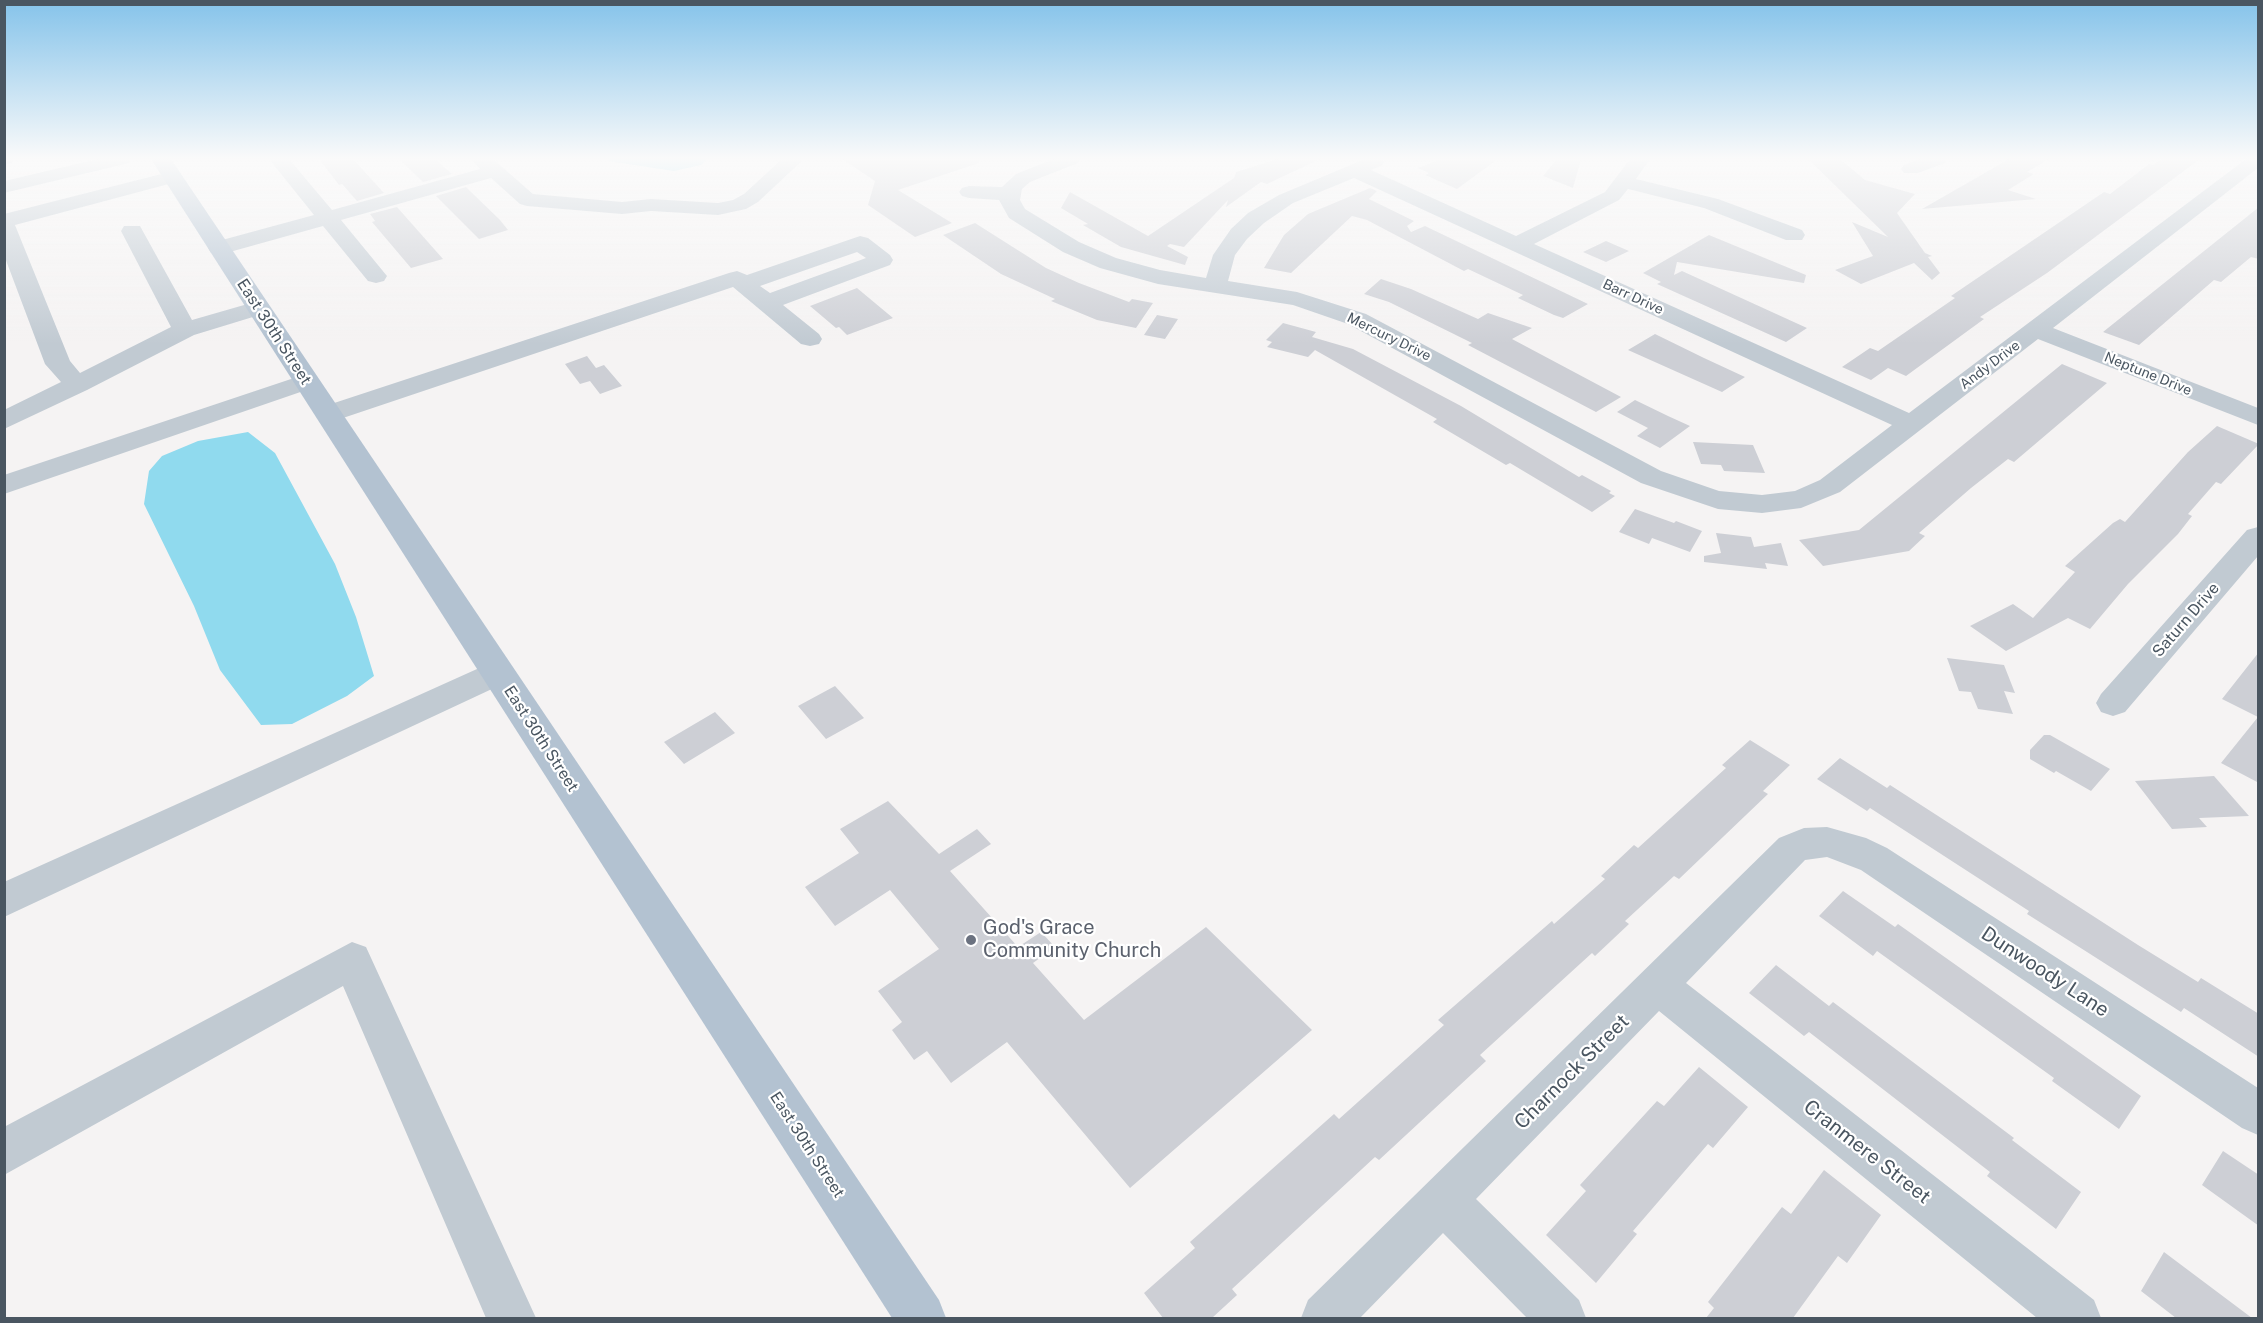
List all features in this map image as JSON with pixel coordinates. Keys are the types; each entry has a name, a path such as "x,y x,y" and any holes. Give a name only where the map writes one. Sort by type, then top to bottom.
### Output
{"main road":[{"name":"East 30th Street","path":"201,221 921,1318"}],"street":[{"path":"215,242 292,221"},
{"path":"330,221 376,276"},
{"name":"Mercury Drive","path":"1029,221 1061,241 1095,258 1158,277 1297,299 1357,319 1652,477 1697,494"},
{"path":"1215,287 1224,255 1239,234 1253,221"},
{"name":"Barr Drive","path":"1466,221 1911,424"},
{"path":"1517,244 1565,221"},
{"path":"1756,221 1794,236"},
{"name":"Andy Drive","path":"1697,494 1752,504 1782,503 1809,497 1830,486 2178,221"},
{"path":"4,225 58,364 78,385"},
{"path":"132,231 185,330"},
{"path":"743,284 860,243 882,260 766,303"},
{"path":"328,414 737,278 810,339"},
{"path":"4,421 185,330 258,308"},
{"name":"Neptune Drive","path":"2037,330 2259,417"},
{"path":"4,485 306,382"},
{"name":"Saturn Drive","path":"2113,703 2259,537"},
{"path":"4,900 497,672"},
{"name":"Charnock Street","path":"1326,1318 1792,849 1804,844 1827,842"},
{"name":"Dunwoody Lane","path":"1827,842 1853,849 1874,859 2259,1113"},
{"path":"4,1152 352,960 511,1318"},
{"name":"Cranmere Street","path":"1657,985 2076,1318"},
{"path":"1444,1200 1561,1318"}],"water":[{"path":"248,432 275,453 335,564 356,617 374,676 347,696 292,724 261,725 220,670 194,606 144,504 149,471 162,456 198,441"}],"building":[{"path":"409,221 443,259 411,268 372,222"},
{"path":"461,221 501,221 508,230 479,239"},
{"path":"891,221 948,221 952,223 915,237"},
{"path":"1082,221 1121,221 1148,236 1171,221 1209,221 1184,247 1170,244 1167,246 1188,257 1185,265 1121,247 1083,225 1088,224"},
{"path":"1300,221 1347,221 1291,273 1264,268 1284,235"},
{"path":"1368,221 1413,221 1407,226 1411,232 1425,226 1588,304 1563,318 1518,298 1523,295 1468,269 1464,271"},
{"path":"1871,221 1902,221 1925,253 1932,256 1928,257 1940,273 1932,280 1914,263 1861,284 1835,270 1873,256 1852,222 1888,237"},
{"path":"2062,221 2117,221 2047,273 1980,317 1984,319 1906,376 1888,368 1871,380 1842,367 1870,348 1878,351 1955,298 1951,296"},
{"path":"2242,221 2259,221 2259,259 2251,257 2221,282 2214,280 2139,345 2103,332"},
{"path":"975,223 1046,268 1079,283 1129,302 1132,299 1153,303 1136,328 1097,320 1051,301 1055,299 1001,274 943,235"},
{"path":"1709,235 1806,275 1804,283 1677,262 1674,275 1682,271 1807,328 1786,342 1657,284 1661,282 1643,273"},
{"path":"1606,241 1629,251 1606,262 1583,252"},
{"path":"1381,279 1411,289 1478,319 1488,313 1532,328 1512,339 1621,397 1596,412 1468,345 1472,343 1389,302 1364,294"},
{"path":"857,288 893,318 847,335 810,306"},
{"path":"1157,315 1178,319 1165,339 1144,335"},
{"path":"1283,323 1316,332 1312,337 1353,349 1461,406 1579,477 1582,475 1611,491 1609,493 1615,496 1592,512 1510,463 1506,465 1433,422 1437,419 1315,350 1308,357 1267,347 1272,342 1266,340"},
{"path":"1655,334 1745,377 1722,392 1628,350"},
{"path":"587,356 596,368 604,365 622,386 600,394 590,381 580,384 565,364"},
{"path":"2062,364 2107,383 2014,462 2008,459 1971,488 1919,533 1925,536 1909,551 1823,566 1799,540 1859,530"},
{"path":"1635,400 1690,426 1660,448 1637,436 1648,428 1617,412"},
{"path":"2217,426 2259,444 2221,484 2216,482 2188,514 2192,516 2178,534 2128,584 2090,629 2068,618 2006,651 1970,626 2013,604 2033,618 2075,572 2065,566 2113,523 2120,519 2125,522 2188,452"},
{"path":"1693,442 1753,445 1765,473 1724,471 1721,465 1701,464"},
{"path":"1635,509 1702,531 1690,552 1652,538 1649,544 1619,532"},
{"path":"1716,533 1751,537 1754,547 1781,543 1788,566 1765,563 1767,569 1704,562 1704,556 1721,553"},
{"path":"2259,652 2259,783 2221,763 2258,717 2222,699"},
{"path":"1947,658 2004,665 2015,693 2004,691 2013,714 1978,709 1971,692 1959,691"},
{"path":"835,686 864,718 826,739 798,706"},
{"path":"715,712 735,733 684,764 664,742"},
{"path":"2044,735 2050,735 2110,769 2091,791 2056,771 2054,773 2030,759 2030,750"},
{"path":"1750,740 1790,765 1763,791 1768,794 1679,879 1674,876 1625,921 1629,924 1595,956 1592,953 1480,1055 1486,1061 1379,1160 1375,1157 1232,1289 1237,1295 1212,1318 1163,1318 1144,1293 1195,1248 1190,1242 1334,1114 1339,1119 1444,1025 1438,1020 1552,921 1554,924 1605,879 1601,876 1634,845 1638,848 1726,768 1722,765"},
{"path":"1840,758 1887,788 1890,785 2198,982 2201,978 2259,1014 2259,1057 2184,1008 2181,1012 2027,914 2029,911 1870,808 1867,811 1817,779"},
{"path":"2214,776 2249,816 2199,818 2207,827 2172,829 2135,781"},
{"path":"888,801 939,854 977,829 991,844 950,871 1018,947 1041,932 1055,947 1033,963 1084,1020 1206,927 1312,1030 1130,1188 1007,1042 951,1083 927,1051 914,1060 892,1030 902,1022 878,991 939,949 890,890 835,926 805,887 859,853 840,829"},
{"path":"1843,891 1895,927 1898,924 2141,1096 2119,1129 2052,1081 2054,1078 1877,951 1873,956 1819,916"},
{"path":"1776,965 1829,1006 1833,1002 2014,1138 2012,1140 2081,1192 2056,1229 1987,1176 1990,1172 1809,1032 1804,1036 1749,993"},
{"path":"1699,1067 1748,1107 1713,1148 1708,1144 1633,1231 1637,1234 1596,1283 1546,1235 1586,1191 1580,1185 1657,1101 1664,1106"},
{"path":"2223,1151 2259,1175 2259,1226 2202,1185"},
{"path":"1824,1170 1881,1215 1847,1263 1838,1256 1793,1318 1706,1318 1714,1308 1708,1302 1782,1207 1791,1214"},
{"path":"2164,1252 2252,1318 2176,1318 2141,1291"}],"place":[{"name":"God's Grace Community Church","path":"971,940"}]}
